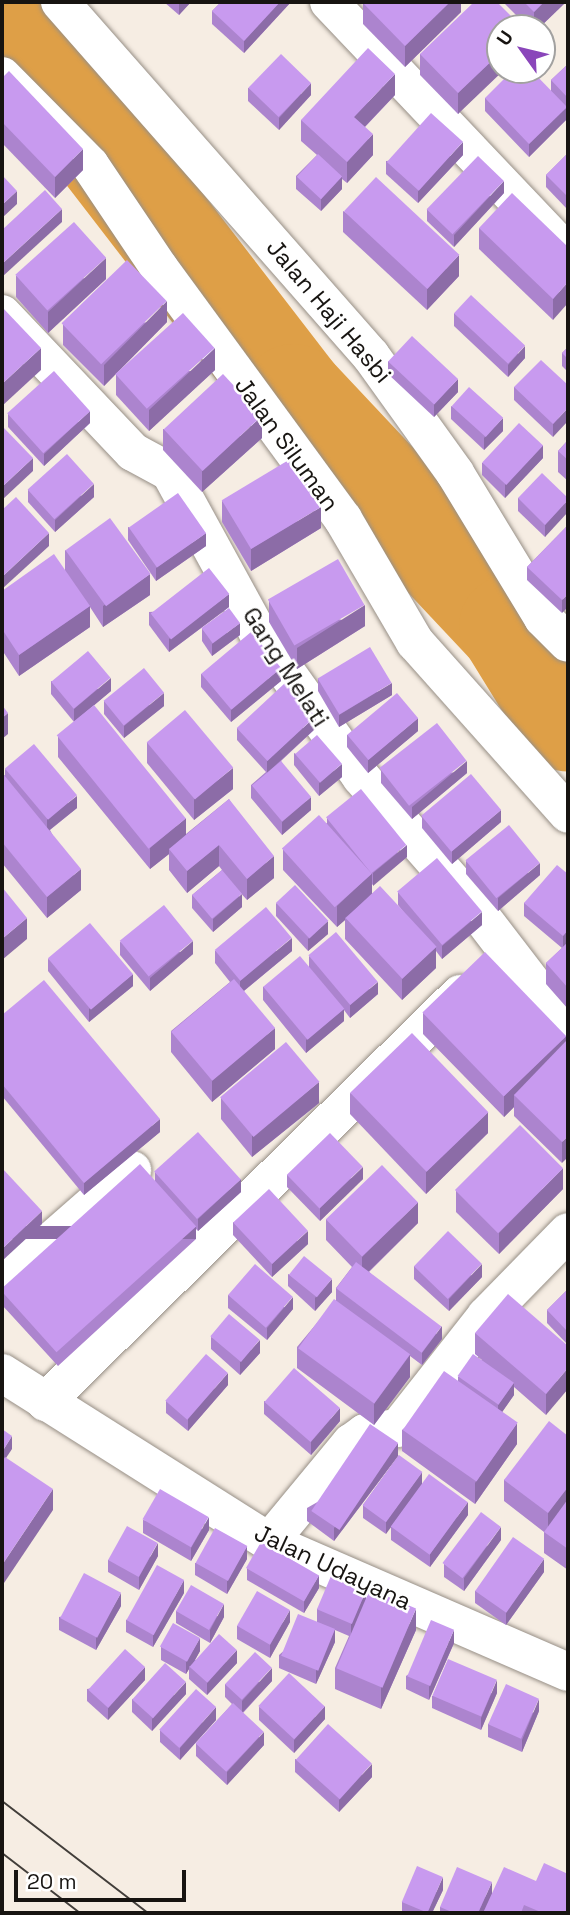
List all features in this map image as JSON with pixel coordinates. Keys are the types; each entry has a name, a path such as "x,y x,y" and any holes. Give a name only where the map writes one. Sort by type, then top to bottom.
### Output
{"street":[{"name":"Jalan Haji Hasbi","path":"60,2 371,356 455,473 543,618 568,643"},
{"path":"329,2 568,254"},
{"name":"Jalan Siluman","path":"2,76 90,165 160,269 343,519 415,642 568,814"},
{"name":"Gang Melati","path":"2,314 132,452 170,472 257,631 360,777 466,897 568,1030"},
{"path":"45,1402 505,950"},
{"path":"2,1283 132,1170"},
{"path":"269,1542 351,1443 365,1433 398,1428 486,1316 568,1232"},
{"name":"Jalan Udayana","path":"2,1373 269,1542 568,1672"}],"building":[{"path":"221,2 280,2 244,41 212,11"},
{"path":"364,2 450,2 405,46"},
{"path":"474,2 497,2 509,14 486,14 486,66 458,93 420,54"},
{"path":"524,2 544,2 534,12"},
{"path":"368,48 395,74 354,117 373,134 347,162 301,120"},
{"path":"281,54 311,83 279,117 248,88"},
{"path":"568,64 568,98 555,84 556,75"},
{"path":"9,71 83,149 55,177 2,122 2,78"},
{"path":"499,84 545,84 567,107 529,144 485,98"},
{"path":"431,113 463,142 419,191 387,162"},
{"path":"568,153 568,197 546,175"},
{"path":"318,154 342,177 321,199 297,177"},
{"path":"478,156 504,181 452,234 427,209"},
{"path":"2,175 17,191 2,205"},
{"path":"376,177 459,255 427,289 344,211"},
{"path":"45,190 62,209 2,264 2,230"},
{"path":"512,193 568,247 568,282 553,299 479,228"},
{"path":"74,222 106,258 47,311 15,275"},
{"path":"127,260 167,301 101,364 62,323"},
{"path":"471,295 525,345 508,364 454,313"},
{"path":"2,307 41,348 2,384"},
{"path":"183,313 214,348 147,409 115,374"},
{"path":"412,336 458,379 434,405 388,362"},
{"path":"568,347 568,359 562,353"},
{"path":"541,360 568,385 568,408 553,424 514,387"},
{"path":"54,371 90,411 43,453 7,413"},
{"path":"223,374 262,416 203,471 164,429"},
{"path":"469,387 503,418 486,437 452,406"},
{"path":"519,423 543,446 506,485 482,462"},
{"path":"2,426 33,458 2,487"},
{"path":"568,440 568,460 558,451"},
{"path":"67,454 94,484 54,519 28,489"},
{"path":"292,458 321,507 251,549 222,500"},
{"path":"542,473 568,498 545,525 518,498"},
{"path":"178,493 206,533 157,568 129,527"},
{"path":"16,497 49,533 2,577 2,510"},
{"path":"110,518 151,574 106,606 66,550"},
{"path":"568,525 568,594 562,600 527,567"},
{"path":"54,554 90,606 19,655 2,629 2,591"},
{"path":"338,559 365,605 294,645 268,600"},
{"path":"209,568 229,594 171,640 151,614"},
{"path":"229,608 240,623 213,643 201,628"},
{"path":"251,632 281,668 231,710 201,674"},
{"path":"370,647 392,683 339,714 318,678"},
{"path":"88,651 110,678 74,709 51,682"},
{"path":"144,668 164,693 124,726 104,701"},
{"path":"285,683 316,716 267,761 237,728"},
{"path":"397,693 418,718 368,760 347,735"},
{"path":"2,705 8,713 2,718"},
{"path":"94,705 186,818 149,849 57,735"},
{"path":"185,710 233,767 195,800 147,742"},
{"path":"437,723 467,761 409,806 379,768"},
{"path":"317,735 342,764 320,783 295,754"},
{"path":"34,744 77,795 48,820 5,768"},
{"path":"281,761 311,797 282,821 252,785"},
{"path":"471,774 501,810 451,852 421,816"},
{"path":"4,775 81,869 47,897 2,842"},
{"path":"361,789 406,845 371,873 326,817"},
{"path":"229,799 274,856 247,879 219,845 187,871 169,849"},
{"path":"319,815 372,874 335,907 282,848"},
{"path":"509,825 540,863 496,898 465,860"},
{"path":"437,858 482,912 442,945 397,891"},
{"path":"557,865 568,874 568,930 563,936 524,903"},
{"path":"222,870 242,894 212,919 192,895"},
{"path":"295,885 328,921 309,939 276,903"},
{"path":"380,886 437,947 402,979 346,918"},
{"path":"2,887 27,918 2,939"},
{"path":"164,905 193,941 149,977 120,941"},
{"path":"266,907 292,938 240,981 215,950"},
{"path":"90,923 133,974 91,1010 48,958"},
{"path":"336,932 378,982 350,1005 308,955"},
{"path":"568,942 568,988 546,963"},
{"path":"485,952 566,1036 504,1097 422,1012"},
{"path":"300,956 344,1009 308,1040 263,987"},
{"path":"234,979 275,1028 212,1081 171,1032"},
{"path":"44,980 160,1119 84,1183 2,1084 2,1015"},
{"path":"412,1033 488,1112 427,1172 350,1093"},
{"path":"566,1041 568,1136 562,1142 514,1095"},
{"path":"286,1042 319,1082 254,1137 220,1097"},
{"path":"520,1125 563,1168 498,1233 455,1190"},
{"path":"198,1132 241,1180 197,1219 154,1171"},
{"path":"330,1133 363,1167 319,1208 287,1175"},
{"path":"140,1164 196,1226 56,1352 2,1292 2,1288"},
{"path":"382,1165 418,1202 362,1257 326,1219"},
{"path":"2,1168 42,1211 2,1249"},
{"path":"269,1189 308,1231 272,1264 233,1222"},
{"path":"448,1231 482,1264 448,1299 414,1266"},
{"path":"304,1256 332,1279 317,1297 289,1275"},
{"path":"356,1262 441,1326 422,1353 336,1288"},
{"path":"255,1264 293,1297 266,1328 228,1295"},
{"path":"568,1289 568,1332 547,1310"},
{"path":"508,1294 568,1346 568,1368 546,1394 475,1333"},
{"path":"334,1299 410,1354 374,1404 298,1348"},
{"path":"229,1314 260,1340 241,1362 210,1336"},
{"path":"206,1354 228,1373 187,1420 165,1401"},
{"path":"473,1354 514,1383 498,1405 458,1376"},
{"path":"294,1368 340,1408 311,1442 264,1402"},
{"path":"444,1371 518,1423 476,1482 403,1430"},
{"path":"549,1421 568,1436 568,1487 548,1513 504,1480"},
{"path":"370,1424 398,1443 339,1530 311,1511"},
{"path":"2,1429 12,1436 2,1452"},
{"path":"399,1455 422,1472 386,1522 363,1505"},
{"path":"5,1457 53,1489 2,1565 2,1462"},
{"path":"429,1474 468,1502 430,1555 391,1527"},
{"path":"160,1489 208,1517 191,1547 142,1519"},
{"path":"568,1499 568,1549 544,1532"},
{"path":"481,1512 501,1527 462,1578 442,1563"},
{"path":"127,1526 158,1543 139,1577 108,1560"},
{"path":"215,1528 247,1546 228,1581 196,1563"},
{"path":"513,1537 544,1559 506,1613 475,1591"},
{"path":"261,1542 319,1576 304,1601 246,1568"},
{"path":"157,1565 184,1580 154,1635 126,1620"},
{"path":"84,1573 121,1593 97,1638 60,1618"},
{"path":"331,1576 366,1591 352,1624 317,1609"},
{"path":"191,1585 224,1604 209,1630 176,1611"},
{"path":"370,1589 416,1609 382,1688 336,1668"},
{"path":"257,1591 290,1610 270,1645 237,1626"},
{"path":"298,1614 335,1629 318,1671 281,1656"},
{"path":"431,1620 454,1630 430,1686 407,1676"},
{"path":"173,1623 200,1638 187,1662 160,1647"},
{"path":"219,1634 237,1650 207,1683 190,1667"},
{"path":"125,1649 145,1667 108,1708 88,1690"},
{"path":"255,1652 272,1668 242,1700 225,1684"},
{"path":"448,1659 497,1680 481,1717 432,1696"},
{"path":"165,1663 186,1682 153,1718 132,1699"},
{"path":"289,1673 325,1706 294,1739 258,1706"},
{"path":"506,1684 539,1699 521,1739 488,1724"},
{"path":"196,1689 216,1707 179,1748 159,1730"},
{"path":"233,1703 264,1732 226,1772 195,1743"},
{"path":"328,1724 372,1763 340,1799 296,1760"},
{"path":"544,1863 568,1874 568,1913 543,1913 524,1905 521,1913 483,1913 504,1867 536,1881"},
{"path":"417,1866 443,1877 428,1913 402,1902"},
{"path":"457,1867 492,1882 478,1913 454,1913 440,1907"}],"waterway":[{"path":"2,17 293,395 510,626 568,720"}],"tram line":[{"path":"2,1801 148,1913"},
{"path":"2,1853 80,1913"}]}
